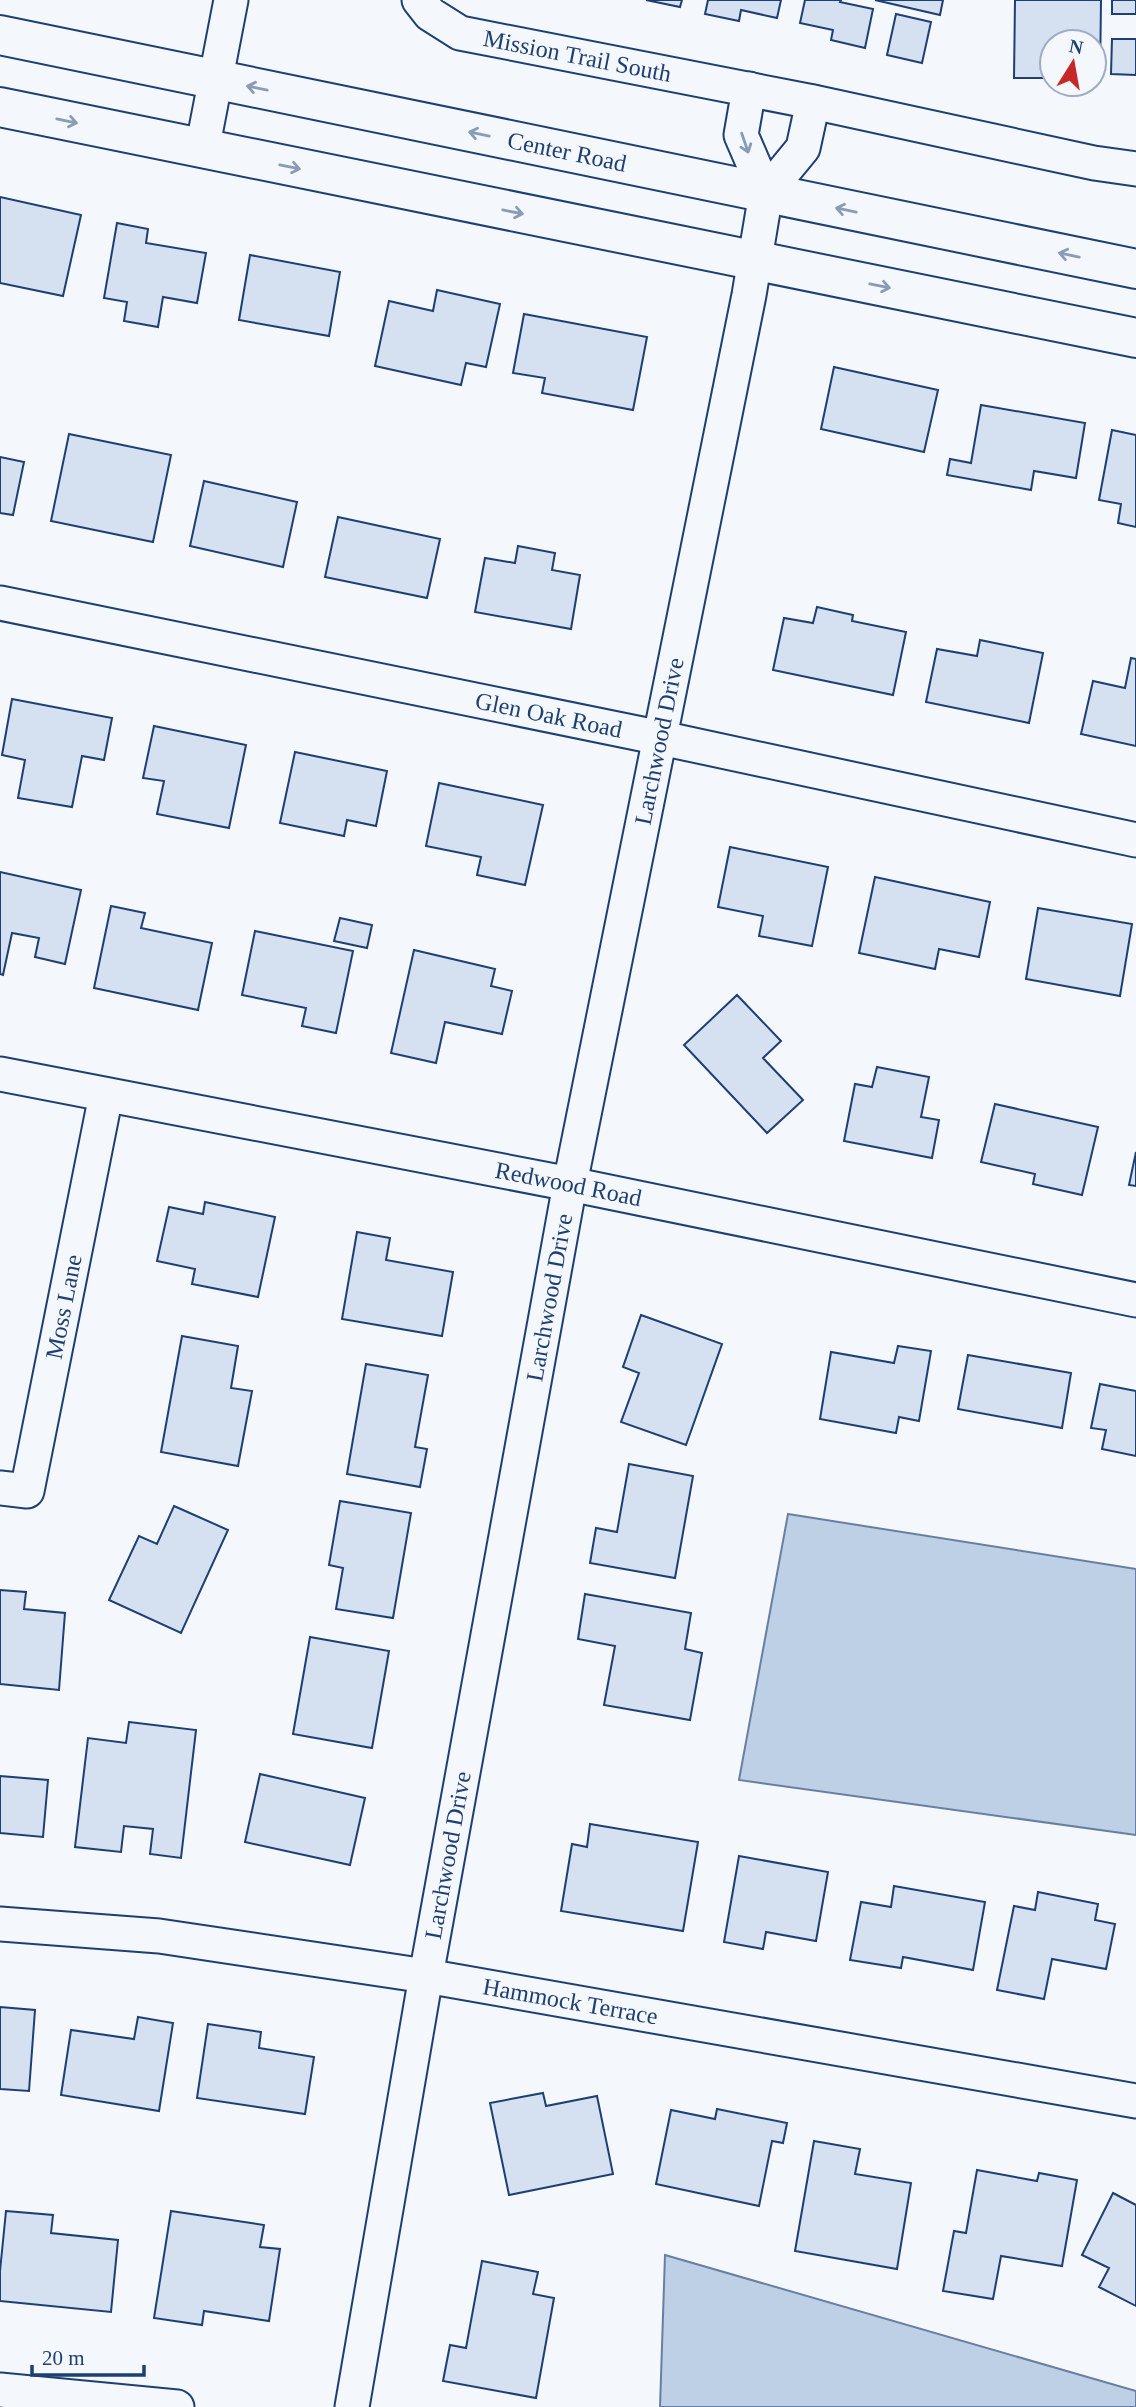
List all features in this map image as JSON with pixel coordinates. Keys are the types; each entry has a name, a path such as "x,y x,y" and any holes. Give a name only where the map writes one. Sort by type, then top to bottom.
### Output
{"street":[{"path":"202,150 232,0"},
{"name":"Mission Trail South","path":"419,0 430,14 460,33 813,102 1094,163 1136,169"},
{"name":"Center Road","path":"0,36 1136,269"},
{"path":"749,89 741,135 766,193 803,148 813,102"},
{"path":"0,107 1136,338"},
{"name":"Larchwood Drive","path":"352,2407 426,1976 570,1184 756,261 766,193"},
{"name":"Glen Oak Road","path":"0,603 661,738 1136,840"},
{"name":"Redwood Road","path":"0,1074 570,1184 1136,1300"},
{"name":"Moss Lane","path":"0,1488 27,1491 106,1096"},
{"name":"Hammock Terrace","path":"0,1924 159,1936 426,1976 1136,2101"},
{"path":"0,2390 177,2407"}],"water":[{"path":"788,1514 1136,1569 1136,1835 739,1780"},
{"path":"665,2255 1136,2391 1136,2407 660,2407"}],"building":[{"path":"646,0 682,0 680,7"},
{"path":"708,0 781,0 777,18 741,10 739,21 705,14"},
{"path":"805,0 841,0 840,2 873,9 865,48 831,40 833,30 800,23"},
{"path":"875,0 943,0 940,15"},
{"path":"1015,0 1101,0 1101,28 1038,28 1038,78 1014,78"},
{"path":"1112,0 1136,0 1136,14 1112,14"},
{"path":"896,14 931,22 922,63 887,55"},
{"path":"1112,39 1136,39 1136,75 1111,74"},
{"path":"0,197 81,215 63,296 0,283"},
{"path":"117,223 148,229 146,243 206,253 197,303 163,297 158,327 124,321 127,302 104,298"},
{"path":"250,255 340,272 329,336 239,320"},
{"path":"437,290 500,304 486,367 466,363 461,385 375,366 389,301 433,311"},
{"path":"524,314 647,337 633,410 542,393 545,378 513,373"},
{"path":"834,367 938,390 924,452 821,429"},
{"path":"981,405 1085,423 1076,478 1034,471 1031,490 947,475 950,459 971,463"},
{"path":"1112,430 1136,435 1136,527 1118,523 1121,504 1099,500"},
{"path":"69,434 171,455 153,542 51,521"},
{"path":"0,457 24,462 13,515 0,513"},
{"path":"204,481 297,502 283,567 190,546"},
{"path":"338,517 440,539 427,598 325,577"},
{"path":"518,546 555,553 552,570 580,575 571,629 475,612 485,558 515,563"},
{"path":"817,607 853,615 852,621 906,632 893,695 773,670 784,618 813,623"},
{"path":"980,640 1043,653 1029,723 926,702 937,649 977,656"},
{"path":"1131,658 1136,659 1136,746 1081,734 1093,681 1125,688"},
{"path":"12,699 112,718 104,760 82,756 72,807 18,798 25,760 2,755"},
{"path":"154,726 246,745 229,828 157,814 164,781 143,778"},
{"path":"295,752 387,771 376,826 347,820 344,836 280,823"},
{"path":"439,783 543,805 525,885 477,875 481,857 426,846"},
{"path":"730,847 828,867 812,946 759,936 763,916 718,907"},
{"path":"0,872 81,890 65,964 35,957 39,938 12,933 3,975 0,974"},
{"path":"875,877 990,902 979,957 939,949 935,969 859,953"},
{"path":"111,906 145,913 141,928 212,943 198,1010 94,988"},
{"path":"1038,908 1132,924 1120,996 1026,979"},
{"path":"340,918 372,925 367,948 334,941"},
{"path":"255,931 353,951 336,1033 302,1026 306,1008 242,995"},
{"path":"414,950 495,969 491,986 512,991 502,1034 445,1022 436,1063 391,1053"},
{"path":"737,995 781,1041 763,1058 803,1100 767,1133 684,1045"},
{"path":"877,1067 929,1077 921,1117 939,1120 932,1158 844,1141 855,1084 872,1087"},
{"path":"995,1104 1098,1127 1082,1195 1033,1184 1035,1174 981,1162"},
{"path":"1136,1152 1136,1186 1129,1185"},
{"path":"205,1202 275,1217 258,1297 192,1284 195,1269 157,1261 169,1207 203,1214"},
{"path":"357,1232 390,1238 386,1260 453,1272 442,1336 342,1319"},
{"path":"641,1315 722,1344 686,1445 621,1422 639,1373 623,1367"},
{"path":"182,1336 238,1346 231,1388 252,1391 238,1466 161,1452"},
{"path":"898,1346 931,1351 919,1421 899,1417 896,1433 820,1419 831,1352 894,1363"},
{"path":"968,1355 1071,1373 1062,1428 958,1409"},
{"path":"366,1364 428,1375 415,1447 427,1449 420,1487 347,1474"},
{"path":"1100,1384 1136,1391 1136,1456 1102,1449 1106,1430 1091,1428"},
{"path":"629,1464 693,1476 675,1578 590,1563 596,1528 617,1532"},
{"path":"340,1501 411,1513 393,1618 336,1609 343,1568 329,1565"},
{"path":"174,1506 228,1530 181,1633 109,1600 139,1536 157,1544"},
{"path":"0,1590 26,1592 24,1609 65,1613 59,1690 0,1684"},
{"path":"585,1594 691,1613 685,1649 702,1653 690,1720 604,1705 615,1646 578,1639"},
{"path":"310,1637 389,1651 372,1748 293,1734"},
{"path":"129,1722 196,1730 181,1858 150,1854 153,1829 124,1826 121,1852 75,1847 88,1738 126,1743"},
{"path":"260,1774 365,1798 350,1865 245,1842"},
{"path":"0,1776 48,1780 43,1837 0,1833"},
{"path":"590,1824 698,1842 683,1931 561,1911 572,1844 587,1847"},
{"path":"739,1856 828,1872 816,1941 766,1932 763,1949 724,1942"},
{"path":"894,1886 985,1902 973,1970 903,1957 901,1968 850,1960 861,1902 891,1907"},
{"path":"1038,1892 1098,1904 1095,1920 1115,1924 1106,1969 1052,1959 1044,1999 997,1990 1014,1906 1035,1910"},
{"path":"0,2007 35,2010 29,2091 0,2089"},
{"path":"138,2017 173,2023 159,2111 61,2095 71,2030 134,2039"},
{"path":"208,2024 261,2032 259,2048 314,2057 305,2114 197,2098"},
{"path":"543,2093 546,2106 597,2096 613,2174 509,2195 490,2103"},
{"path":"717,2109 787,2123 783,2143 772,2141 759,2206 656,2184 671,2110 715,2119"},
{"path":"814,2141 860,2149 855,2174 911,2183 897,2269 795,2251"},
{"path":"977,2170 1037,2181 1039,2173 1077,2180 1062,2266 1001,2256 993,2299 943,2291 954,2231 966,2233"},
{"path":"1113,2193 1136,2205 1136,2306 1099,2287 1109,2268 1082,2255"},
{"path":"6,2211 53,2215 51,2233 118,2240 111,2312 0,2301"},
{"path":"171,2211 264,2225 260,2247 280,2249 269,2321 204,2311 202,2325 154,2318"},
{"path":"482,2261 538,2272 533,2294 554,2298 536,2398 443,2381 450,2345 466,2348"}]}
